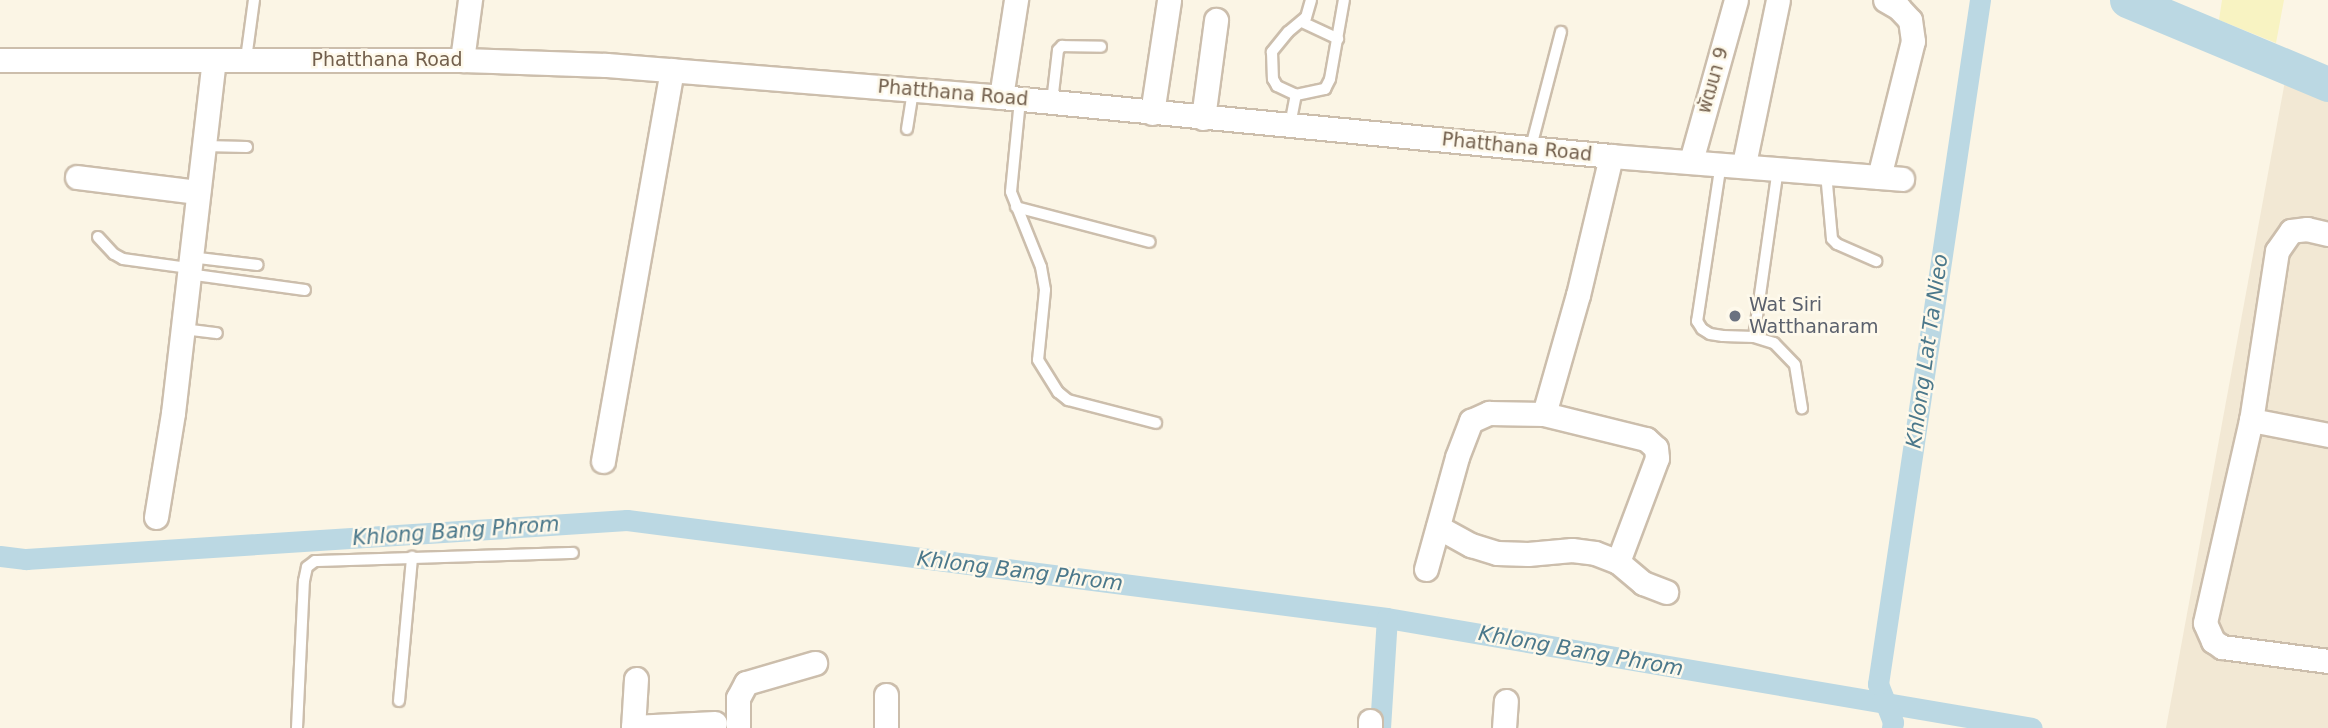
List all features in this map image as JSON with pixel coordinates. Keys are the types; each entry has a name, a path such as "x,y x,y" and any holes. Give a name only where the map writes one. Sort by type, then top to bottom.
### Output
{"street":[{"path":"462,60 470,0"},
{"path":"1011,98 1016,0"},
{"path":"1152,113 1169,0"},
{"name":"พัฒนา 9","path":"1691,161 1736,0"},
{"path":"1732,164 1778,0"},
{"path":"1879,177 1913,41 1910,20 1899,8 1885,0"},
{"path":"1203,118 1216,20"},
{"name":"Phatthana Road","path":"0,60 462,60 672,71 1011,98 1611,156 1902,179"},
{"path":"156,517 173,413 214,60"},
{"path":"603,461 672,71"},
{"path":"1544,414 1578,295 1611,156"},
{"path":"77,177 198,192"},
{"path":"2328,234 2307,229 2291,231 2277,251 2251,420 2205,623 2207,632 2222,647 2328,661"},
{"path":"1426,569 1466,428 1471,421 1489,413 1544,414 1646,439 1656,448 1657,458 1618,562"},
{"path":"2251,420 2328,435"},
{"path":"1438,527 1471,545 1497,553 1587,551 1618,562 1643,583 1666,592"},
{"path":"738,728 738,698 746,682 815,663"},
{"path":"636,679 634,728 715,723"},
{"path":"886,728 887,695"},
{"path":"1504,728 1506,701"}],"lane":[{"path":"246,59 254,0"},
{"path":"1311,0 1302,22 1278,42 1271,62 1277,86 1296,95 1325,89 1330,79 1344,0"},
{"path":"1302,22 1338,38"},
{"path":"1531,147 1561,32"},
{"path":"1052,102 1058,50 1062,46 1101,47"},
{"path":"907,129 913,90"},
{"path":"1290,125 1296,95"},
{"path":"1011,98 1011,180 1016,207 1041,267 1045,290 1038,360 1051,381 1068,400 1156,423"},
{"path":"204,146 247,147"},
{"path":"1732,164 1698,321 1702,329 1710,334 1754,337 1774,342 1795,365 1802,408"},
{"path":"1754,337 1778,170"},
{"path":"1826,173 1832,239 1876,261"},
{"path":"1016,207 1150,242"},
{"path":"98,237 123,259 189,266 305,290"},
{"path":"189,266 258,265"},
{"path":"183,329 217,333"},
{"path":"297,728 304,582 307,567 315,561 573,553"},
{"path":"399,701 412,557"}],"shaded area":[{"path":"2285,81 2328,99 2328,728 2166,728"}],"sand":[{"path":"2222,0 2284,0 2276,43 2219,20"}],"waterway":[{"name":"Khlong Lat Ta Nieo","path":"1892,728 1893,722 1878,684 1980,0"},
{"path":"2127,0 2328,84"},
{"name":"Khlong Bang Phrom","path":"0,556 26,559 627,520 1387,618 2032,728"},
{"path":"1380,728 1387,618"}],"place":[{"name":"Wat Siri Watthanaram","path":"1735,316"}]}
